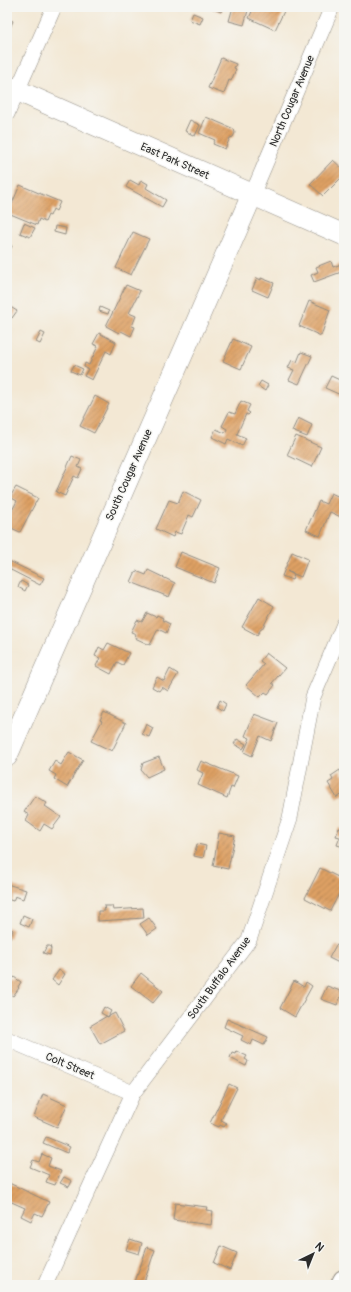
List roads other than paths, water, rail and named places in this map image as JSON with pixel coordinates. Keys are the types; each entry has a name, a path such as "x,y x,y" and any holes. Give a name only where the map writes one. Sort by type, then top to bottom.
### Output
{"highway":[{"path":"342,1285 344,1281"}],"street":[{"path":"7,114 12,88 54,7"},
{"name":"North Cougar Avenue","path":"252,195 332,7"},
{"name":"East Park Street","path":"12,88 344,235"},
{"name":"South Cougar Avenue","path":"7,756 252,195"},
{"name":"South Buffalo Avenue","path":"45,1285 132,1093 249,940 290,818 312,697 344,624"},
{"name":"Colt Street","path":"7,1039 132,1093"}]}
